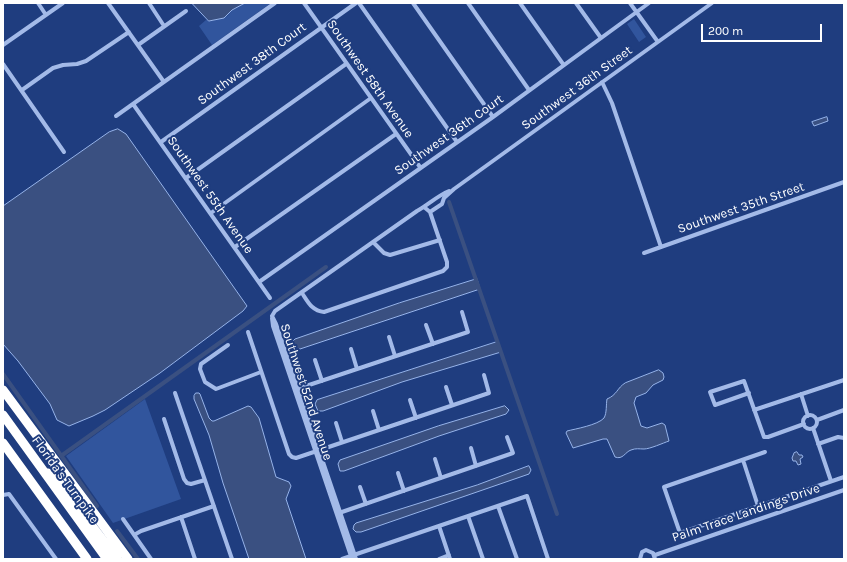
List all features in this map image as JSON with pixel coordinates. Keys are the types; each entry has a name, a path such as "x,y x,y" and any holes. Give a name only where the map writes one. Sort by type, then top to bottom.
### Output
{"highway":[{"path":"3,390 128,559"},
{"name":"Florida's Turnpike","path":"3,415 107,559"},
{"path":"3,443 87,559"},
{"path":"40,468 58,481 117,559"},
{"path":"65,530 82,559"},
{"path":"112,536 131,559"}],"street":[{"path":"38,3 46,15"},
{"path":"3,45 63,3"},
{"path":"108,3 164,82"},
{"path":"149,3 164,26"},
{"path":"116,116 275,3"},
{"name":"Southwest 58th Avenue","path":"304,3 420,167"},
{"name":"Southwest 38th Court","path":"161,142 356,3"},
{"path":"359,3 457,142"},
{"path":"413,3 493,117"},
{"path":"468,3 529,90"},
{"path":"520,3 563,64"},
{"path":"576,3 601,38"},
{"path":"630,3 658,42"},
{"name":"Southwest 36th Court","path":"259,282 420,167 493,117 563,64 649,3"},
{"name":"Southwest 36th Street","path":"430,212 442,204 444,198 454,189 712,3"},
{"path":"138,44 186,11"},
{"path":"22,90 54,68 78,64 86,61 129,32"},
{"path":"3,64 64,152"},
{"path":"186,178 346,64"},
{"path":"602,82 612,103 661,247"},
{"path":"211,213 371,98"},
{"name":"Southwest 55th Avenue","path":"133,104 270,298"},
{"path":"235,247 396,134"},
{"name":"Southwest 35th Street","path":"644,253 844,182"},
{"name":"Southwest 36th Street","path":"272,316 275,311 429,202 441,194 454,189"},
{"path":"435,199 435,209"},
{"path":"302,292 313,309 317,312 324,312 442,272 446,267 447,262 430,212 424,207"},
{"path":"373,242 384,253 390,255 440,240"},
{"path":"296,389 468,332 462,312"},
{"name":"Southwest 52nd Avenue","path":"272,316 272,326 296,389 353,557"},
{"path":"426,325 432,344"},
{"path":"248,332 260,372 290,454 292,457 296,458 489,393 484,375"},
{"path":"388,337 395,356"},
{"path":"228,345 201,364 200,369 205,382 216,389 260,372"},
{"path":"351,349 358,369"},
{"path":"315,360 322,381"},
{"path":"748,393 715,405 710,392 744,380 763,435 768,437 804,424"},
{"path":"754,410 844,380"},
{"path":"446,387 452,405"},
{"path":"175,393 232,559"},
{"path":"801,394 808,416"},
{"path":"410,400 416,418"},
{"path":"817,420 844,410"},
{"path":"373,411 379,430"},
{"path":"804,424 805,418 808,416 813,415 817,420"},
{"path":"164,419 184,479 187,483 191,484 205,480"},
{"path":"813,428 816,425 817,420"},
{"path":"336,423 342,442"},
{"path":"804,424 808,428 813,428"},
{"path":"813,428 831,481"},
{"path":"339,514 513,453 507,436"},
{"path":"818,444 838,437 844,438"},
{"path":"471,448 476,466"},
{"path":"765,452 664,487 680,533 844,477"},
{"path":"435,459 441,478"},
{"path":"743,460 758,506"},
{"path":"398,473 404,491"},
{"path":"360,487 366,504"},
{"name":"Palm Trace Landings Drive","path":"640,559 642,552 646,550 651,551 655,557 844,490"},
{"path":"3,495 9,494 56,559"},
{"path":"342,559 353,557 527,496 548,559"},
{"path":"134,535 140,531 214,506"},
{"path":"498,506 517,559"},
{"path":"468,516 483,559"},
{"path":"181,517 195,559"},
{"path":"123,519 151,559"},
{"path":"439,526 449,557 439,559"}],"shaded area":[{"path":"192,3 245,3 232,10 224,18 209,21"},
{"path":"245,3 271,3 212,45 199,26 206,20 211,21 227,16 232,10"},
{"path":"634,19 646,37 639,42 627,24"},
{"path":"827,117 828,121 814,126 812,122"},
{"path":"118,129 126,134 247,306 243,311 160,373 105,410 69,426 57,420 50,404 18,361 3,344 3,206 109,132"},
{"path":"477,279 480,289 300,349 294,347 292,344 295,339 399,303"},
{"path":"497,342 501,352 402,382 323,411 318,411 315,404 317,400"},
{"path":"659,370 663,373 663,380 653,385 646,393 636,397 634,403 641,426 647,428 662,423 665,425 669,441 647,449 633,449 622,457 618,458 615,457 607,439 573,448 566,433 567,431 597,423 605,416 607,399 613,396 622,385"},
{"path":"196,393 200,394 209,418 212,421 248,406 251,407 259,418 276,477 289,482 291,486 286,499 306,559 249,559 223,483 209,435 194,399"},
{"path":"145,399 181,499 113,523 66,456"},
{"path":"505,406 509,410 506,414 439,436 344,471 340,471 338,464 340,460 438,426"},
{"path":"797,452 803,457 800,459 801,464 798,465 792,458 794,453"},
{"path":"529,466 531,470 529,474 361,532 356,532 353,529 356,523 477,485"}],"waterway":[{"path":"449,202 557,514"},
{"path":"61,456 326,267"},
{"path":"3,374 97,506"},
{"path":"117,531 138,559"}]}
